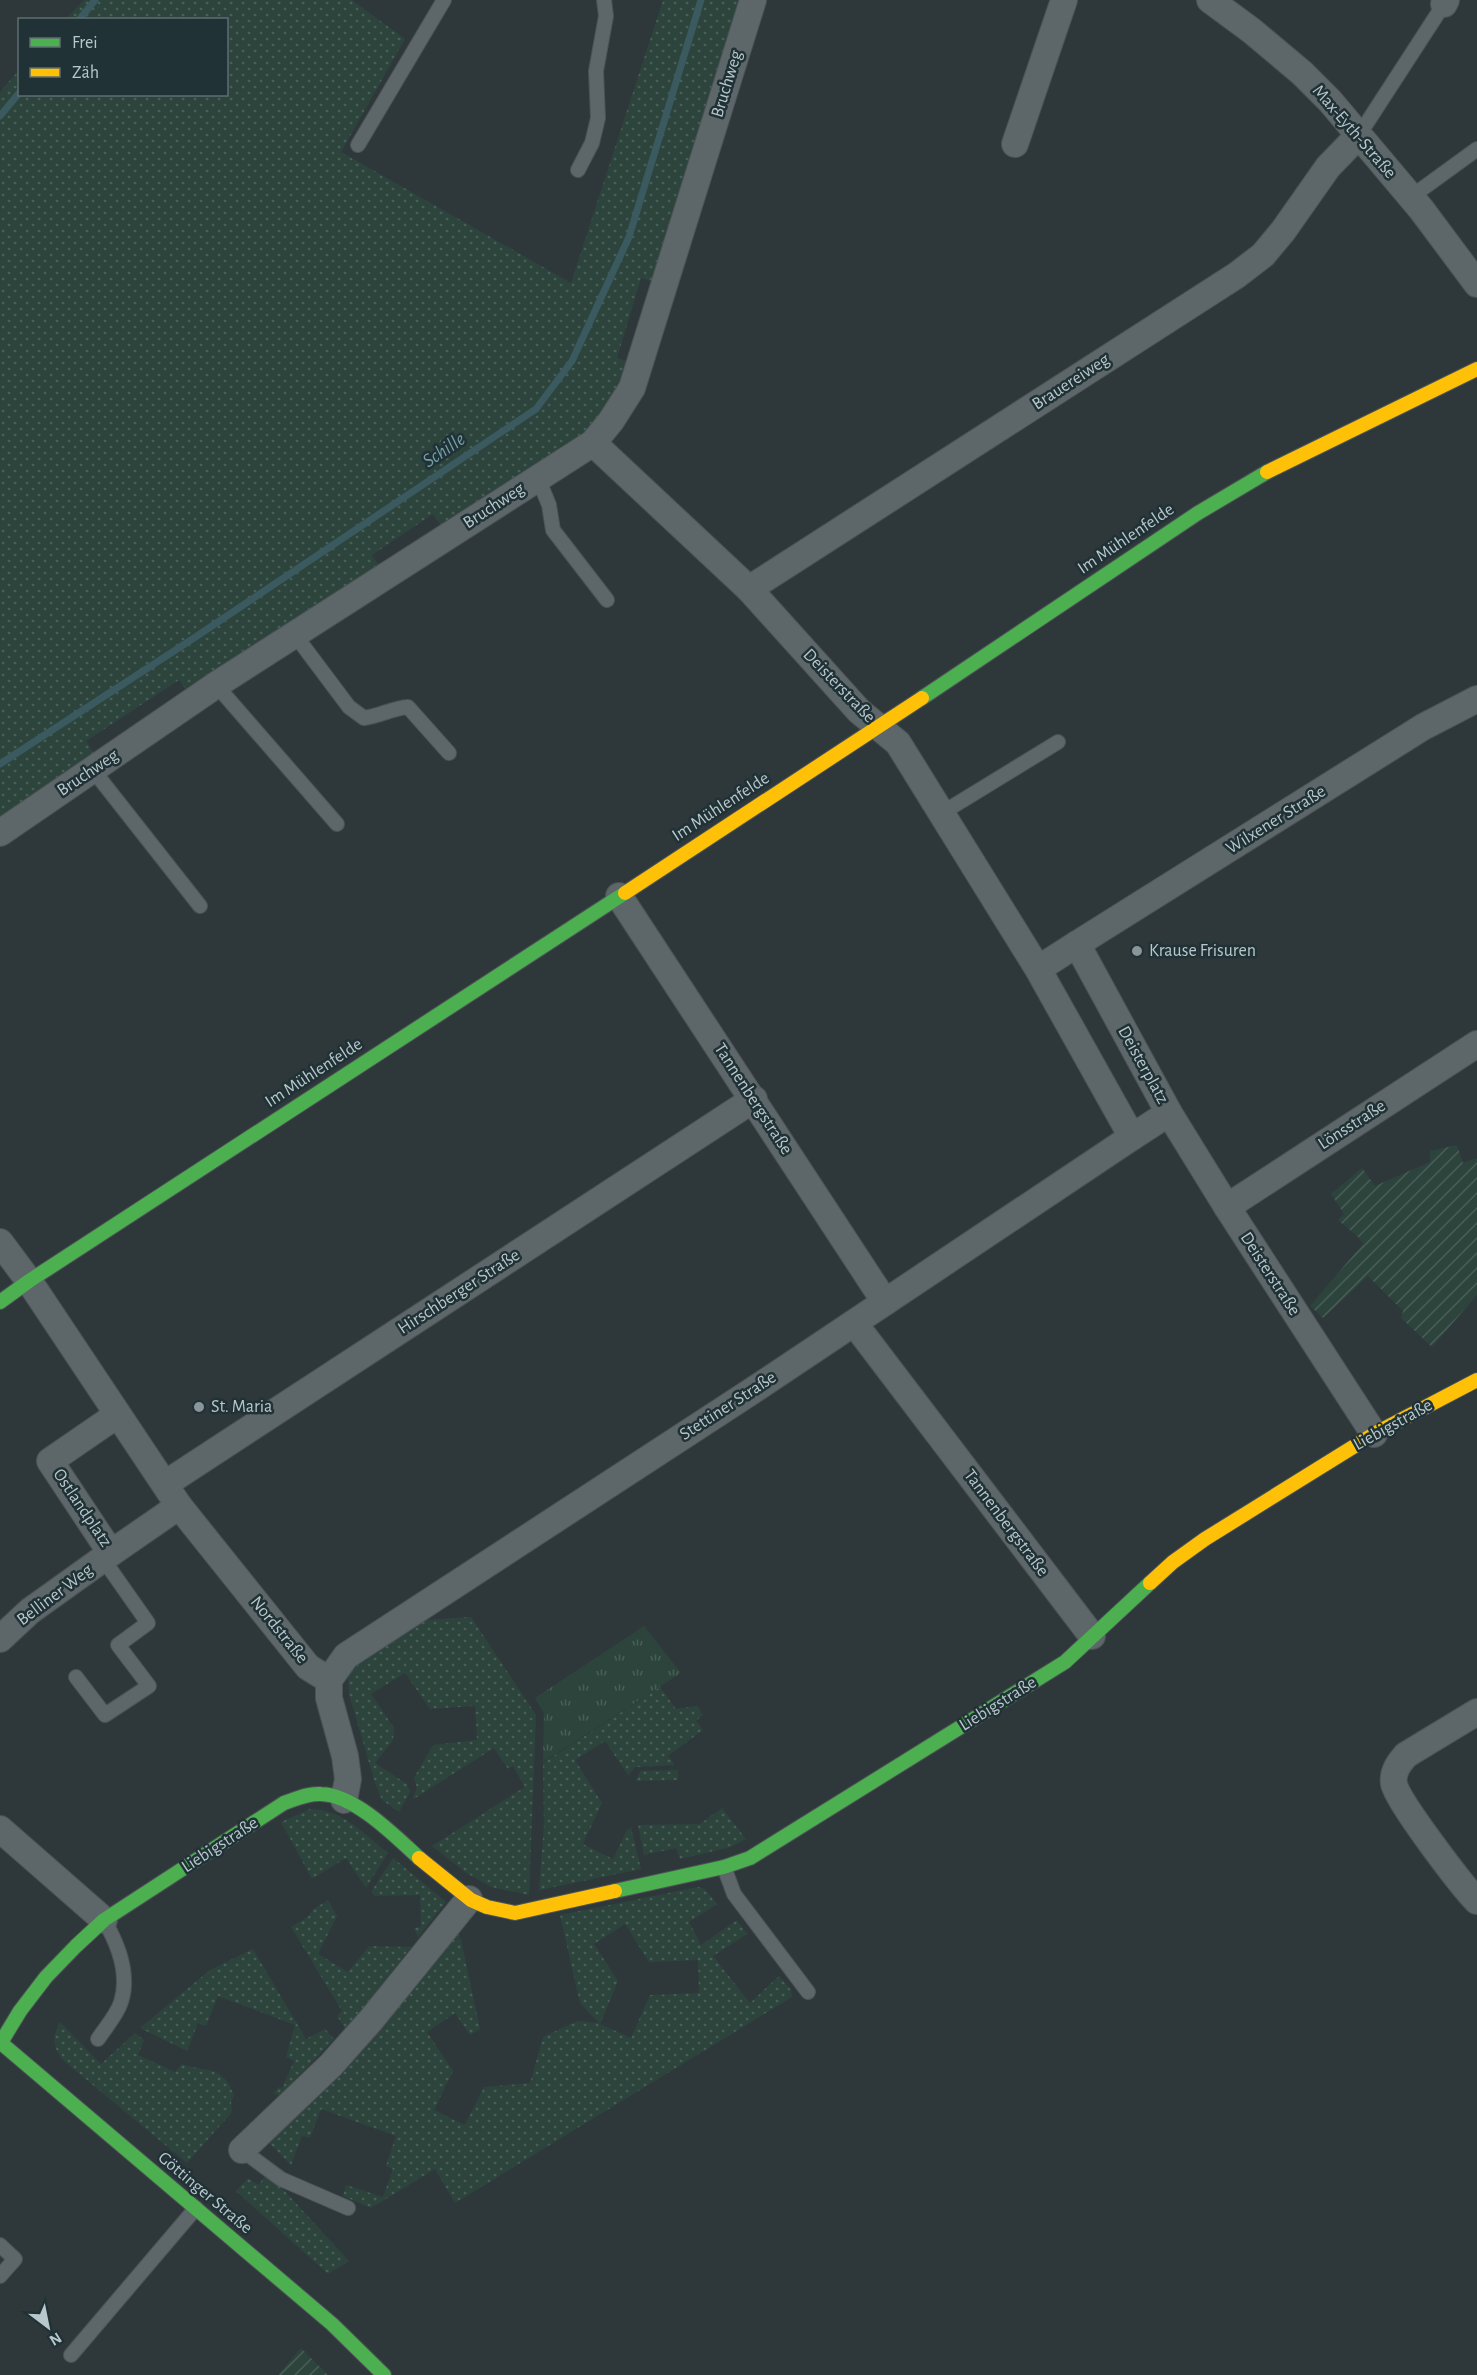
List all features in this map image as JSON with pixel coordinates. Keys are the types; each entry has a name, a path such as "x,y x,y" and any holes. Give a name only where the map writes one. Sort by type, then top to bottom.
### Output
{"street":[{"name":"Bruchweg","path":"0,833 216,685 593,442 611,421 632,388 753,0"},
{"path":"1016,144 1064,0"},
{"name":"Max-Eyth-Straße","path":"1210,0 1252,31 1302,73 1359,135 1411,197 1477,284"},
{"name":"Brauereiweg","path":"749,590 1237,275 1263,255 1283,231 1328,167 1359,135"},
{"name":"Im Mühlenfelde","path":"0,1302 879,727 1198,513 1272,470 1477,369"},
{"name":"Deisterstraße","path":"593,442 749,590 859,711 898,743 1038,969"},
{"name":"Wilxener Straße","path":"1077,944 1424,727 1477,699"},
{"name":"Tannenbergstraße","path":"619,896 885,1302"},
{"path":"1077,944 1038,969 1132,1137"},
{"name":"Deisterplatz","path":"1077,944 1169,1113 1132,1137"},
{"name":"Lönsstraße","path":"1227,1207 1477,1044"},
{"name":"Hirschberger Straße","path":"165,1484 754,1099"},
{"name":"Deisterstraße","path":"1169,1113 1374,1434"},
{"name":"Stettiner Straße","path":"329,1680 346,1656 854,1323 1132,1137"},
{"path":"0,1242 29,1281 179,1506"},
{"name":"Tannenbergstraße","path":"854,1323 1092,1636"},
{"name":"Liebigstraße","path":"0,2043 14,2018 29,2000 82,1938 104,1920 284,1803 307,1794 326,1794 344,1800 364,1813 469,1899 491,1909 515,1912 724,1867 750,1858 1065,1662 1173,1562 1197,1545 1374,1434 1477,1380"},
{"name":"Ostlandplatz","path":"117,1415 50,1461 107,1556 179,1506"},
{"name":"Nordstraße","path":"179,1506 308,1667 329,1680"},
{"name":"Belliner Weg","path":"0,1639 30,1611 107,1556"},
{"path":"329,1680 328,1698 345,1756 348,1779 344,1800"},
{"path":"1477,1712 1406,1755 1397,1765 1394,1783 1403,1804 1477,1901"},
{"path":"0,1829 104,1920"},
{"path":"242,2150 331,2065 371,2020 469,1899"},
{"name":"Göttinger Straße","path":"0,2043 332,2324 384,2375"}],"lane":[{"path":"358,145 444,0"},
{"path":"578,170 592,143 598,118 596,71 606,16 604,0"},
{"path":"1359,135 1445,2"},
{"path":"1411,197 1477,149"},
{"path":"538,478 549,505 553,530 607,600"},
{"path":"295,635 349,707 364,718 381,716 398,708 408,707 449,753"},
{"path":"216,685 337,824"},
{"path":"942,813 1058,742"},
{"path":"93,770 200,906"},
{"path":"76,1677 105,1715 149,1686 118,1646 148,1623 107,1556"},
{"path":"724,1867 734,1894 808,1992"},
{"path":"98,2039 121,2003 124,1980 122,1958 116,1940 104,1920"},
{"path":"242,2150 280,2179 348,2208"},
{"path":"71,2355 196,2208"},
{"path":"0,2245 15,2259 0,2276"}],"green space":[{"path":"84,0 352,0 405,39 341,152 571,283 663,0 747,0 658,283 641,278 617,358 633,363 598,421 583,434 443,528 433,514 372,555 381,569 190,695 179,680 86,741 96,757 0,818 0,92 18,71 18,96 228,96 228,18 67,18"},
{"path":"1457,1145 1463,1163 1477,1158 1477,1295 1432,1347 1401,1318 1403,1311 1368,1276 1323,1318 1310,1306 1363,1244 1338,1220 1344,1214 1331,1194 1362,1168 1375,1186 1430,1162 1430,1151"},
{"path":"471,1617 536,1715 529,1895 491,1887 465,1872 432,1846 525,1787 513,1766 508,1769 494,1748 412,1800 417,1788 414,1778 433,1745 477,1740 475,1706 430,1709 405,1673 371,1694 394,1728 393,1740 375,1763 407,1784 410,1792 399,1812 382,1800 349,1694 348,1677 353,1668 425,1620"},
{"path":"644,1626 681,1673 543,1762 544,1713 535,1698"},
{"path":"660,1687 676,1709 697,1706 703,1715 696,1721 703,1730 668,1756 675,1765 635,1767 628,1775 605,1741 575,1760 602,1803 583,1844 613,1859 627,1830 631,1828 641,1869 539,1890 544,1825 543,1763"},
{"path":"678,1770 678,1780 636,1781 640,1771"},
{"path":"722,1808 746,1839 731,1847 680,1859 676,1848 644,1855 638,1825 700,1824"},
{"path":"310,1809 333,1813 343,1818 388,1853 366,1888 346,1858 312,1879 281,1822"},
{"path":"393,1858 446,1902 418,1937 414,1928 421,1927 420,1895 375,1896 371,1892"},
{"path":"698,1887 705,1889 717,1904 689,1922 701,1945 737,1920 747,1934 713,1956 750,2003 779,1976 791,1990 792,1997 455,2203 435,2169 371,2208 343,2196 346,2185 383,2197 393,2169 386,2166 396,2136 321,2109 310,2138 302,2136 291,2165 267,2141 364,2045 458,1934 480,2029 470,2035 455,2013 427,2032 453,2071 434,2110 465,2125 484,2087 530,2083 543,2037 577,2021 599,2023 580,2003 560,1915","holes":["625,1924 649,1962 698,1960 699,1993 650,1995 631,2038 600,2024 618,1981 594,1944"]},
{"path":"328,1900 337,1916 318,1954 348,1972 369,1946 411,1947 346,2030 337,2016 342,2011 291,1927"},
{"path":"253,1949 306,2039 325,2029 334,2039 280,2096 273,2093 279,2087 282,2088 294,2061 286,2057 295,2025 218,1996 206,2026 198,2023 187,2051 140,2028 210,1970"},
{"path":"60,2022 101,2064 135,2033 144,2040 138,2055 175,2072 182,2064 219,2074 234,2095 231,2102 232,2112 187,2163 64,2061 54,2043"},
{"path":"268,2173 349,2261 328,2274 236,2191 248,2178 258,2185"},
{"path":"301,2348 328,2375 278,2375"}],"waterway":[{"path":"81,18 95,0"},
{"name":"Schille","path":"0,764 194,638 536,409 572,361 629,237 701,0"},
{"path":"0,116 18,94"}],"traffic: fast":[{"path":"922,698 1198,513 1267,472"},
{"path":"0,1302 625,893"},
{"path":"615,1891 724,1867 750,1858 1065,1662 1150,1583"},
{"path":"0,2044 20,2011 46,1977 104,1920 284,1803 316,1794 334,1796 347,1801 374,1818 419,1858"},
{"path":"0,2042 332,2324 384,2375"}],"traffic: slow":[{"path":"1267,472 1477,369"},
{"path":"625,893 922,698"},
{"path":"1150,1583 1173,1562 1205,1539 1374,1434 1477,1380"},
{"path":"419,1858 471,1900 487,1907 515,1913 615,1891"}],"place":[{"name":"Krause Frisuren","path":"1137,951"},
{"name":"St. Maria","path":"199,1407"}]}
